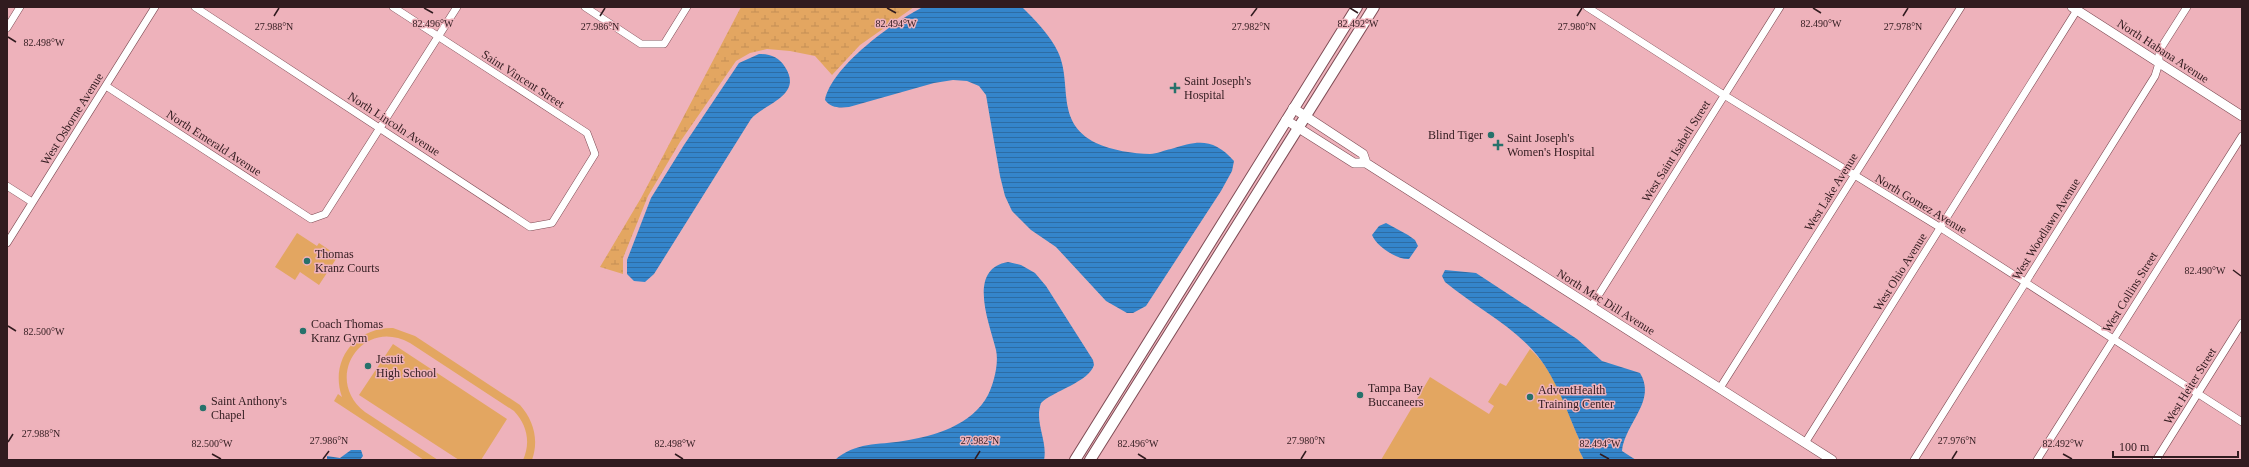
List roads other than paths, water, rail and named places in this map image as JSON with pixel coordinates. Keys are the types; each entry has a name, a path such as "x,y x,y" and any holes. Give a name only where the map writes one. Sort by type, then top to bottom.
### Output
{"main road":[{"path":"1075,460 1357,7"},
{"path":"1090,460 1374,7"}],"street":[{"path":"7,28 20,7"},
{"name":"West Osborne Avenue","path":"7,243 155,7"},
{"name":"North Lincoln Avenue","path":"195,7 530,227 552,223 571,190"},
{"name":"Saint Vincent Street","path":"393,7 586,133 595,154 571,190"},
{"path":"380,128 457,7"},
{"path":"585,7 641,44 664,44 685,10"},
{"name":"North Gomez Avenue","path":"1587,7 1724,95 1941,228 2242,422"},
{"name":"West Saint Isabell Street","path":"1591,307 1780,7"},
{"name":"West Lake Avenue","path":"1720,388 1961,7"},
{"name":"West Woodlawn Avenue","path":"1914,460 2155,76 2159,63 2159,51 2187,7"},
{"name":"North Habana Avenue","path":"2074,9 2242,116"},
{"name":"West Ohio Avenue","path":"1805,443 1941,228 2074,9"},
{"name":"North Emerald Avenue","path":"106,86 311,219 324,214 380,128"},
{"name":"North Mac Dill Avenue","path":"1293,108 1364,154 1366,163"},
{"name":"North Mac Dill Avenue","path":"1286,120 1354,164 1366,163 1832,460"},
{"name":"West Collins Street","path":"2038,460 2242,136"},
{"path":"7,186 32,202"},
{"name":"West Heiter Street","path":"2156,460 2242,323"}],"water":[{"path":"923,7 1022,7 1042,28 1055,46 1062,64 1069,113 1074,124 1083,134 1096,143 1123,151 1150,154 1189,144 1205,143 1220,148 1234,161 1232,171 1221,191 1146,306 1133,313 1127,313 1106,301 1056,247 1031,230 1012,211 1005,196 1000,176 986,95 979,86 967,81 953,80 934,83 849,107 836,107 827,103 825,100 830,87 839,73 865,46 896,23"},
{"path":"759,54 774,57 783,64 789,77 789,85 786,92 751,119 654,274 645,282 634,281 627,274 627,260 651,198 684,145 739,63"},
{"path":"1386,223 1415,240 1418,246 1409,259 1404,259 1393,255 1382,248 1374,239 1372,235 1379,226"},
{"path":"1008,262 1021,265 1035,273 1046,286 1093,360 1094,365 1091,371 1085,376 1041,403 1039,417 1045,453 1044,460 835,460 843,454 859,447 915,439 940,432 963,421 981,405 988,395 992,385 997,361 996,350 986,313 984,286 988,275 995,267"},
{"path":"1445,270 1476,273 1577,339 1602,361 1640,373 1644,383 1645,393 1643,403 1628,431 1622,451 1636,460 1584,460 1579,450 1581,443 1562,398 1551,376 1537,355 1505,325 1445,282 1442,276"},
{"path":"351,450 361,450 363,456 360,460 327,460 327,456 340,458"}],"place":[{"name":"Saint Joseph's Hospital","path":"1175,88"},
{"name":"Blind Tiger","path":"1491,135"},
{"name":"Saint Joseph's Women's Hospital","path":"1498,145"},
{"name":"Thomas Kranz Courts","path":"307,261"},
{"name":"Coach Thomas Kranz Gym","path":"303,331"},
{"name":"Jesuit High School","path":"368,366"},
{"name":"Tampa Bay Buccaneers","path":"1360,395"},
{"name":"AdventHealth Training Center","path":"1530,397"},
{"name":"Saint Anthony's Chapel","path":"203,408"}]}
